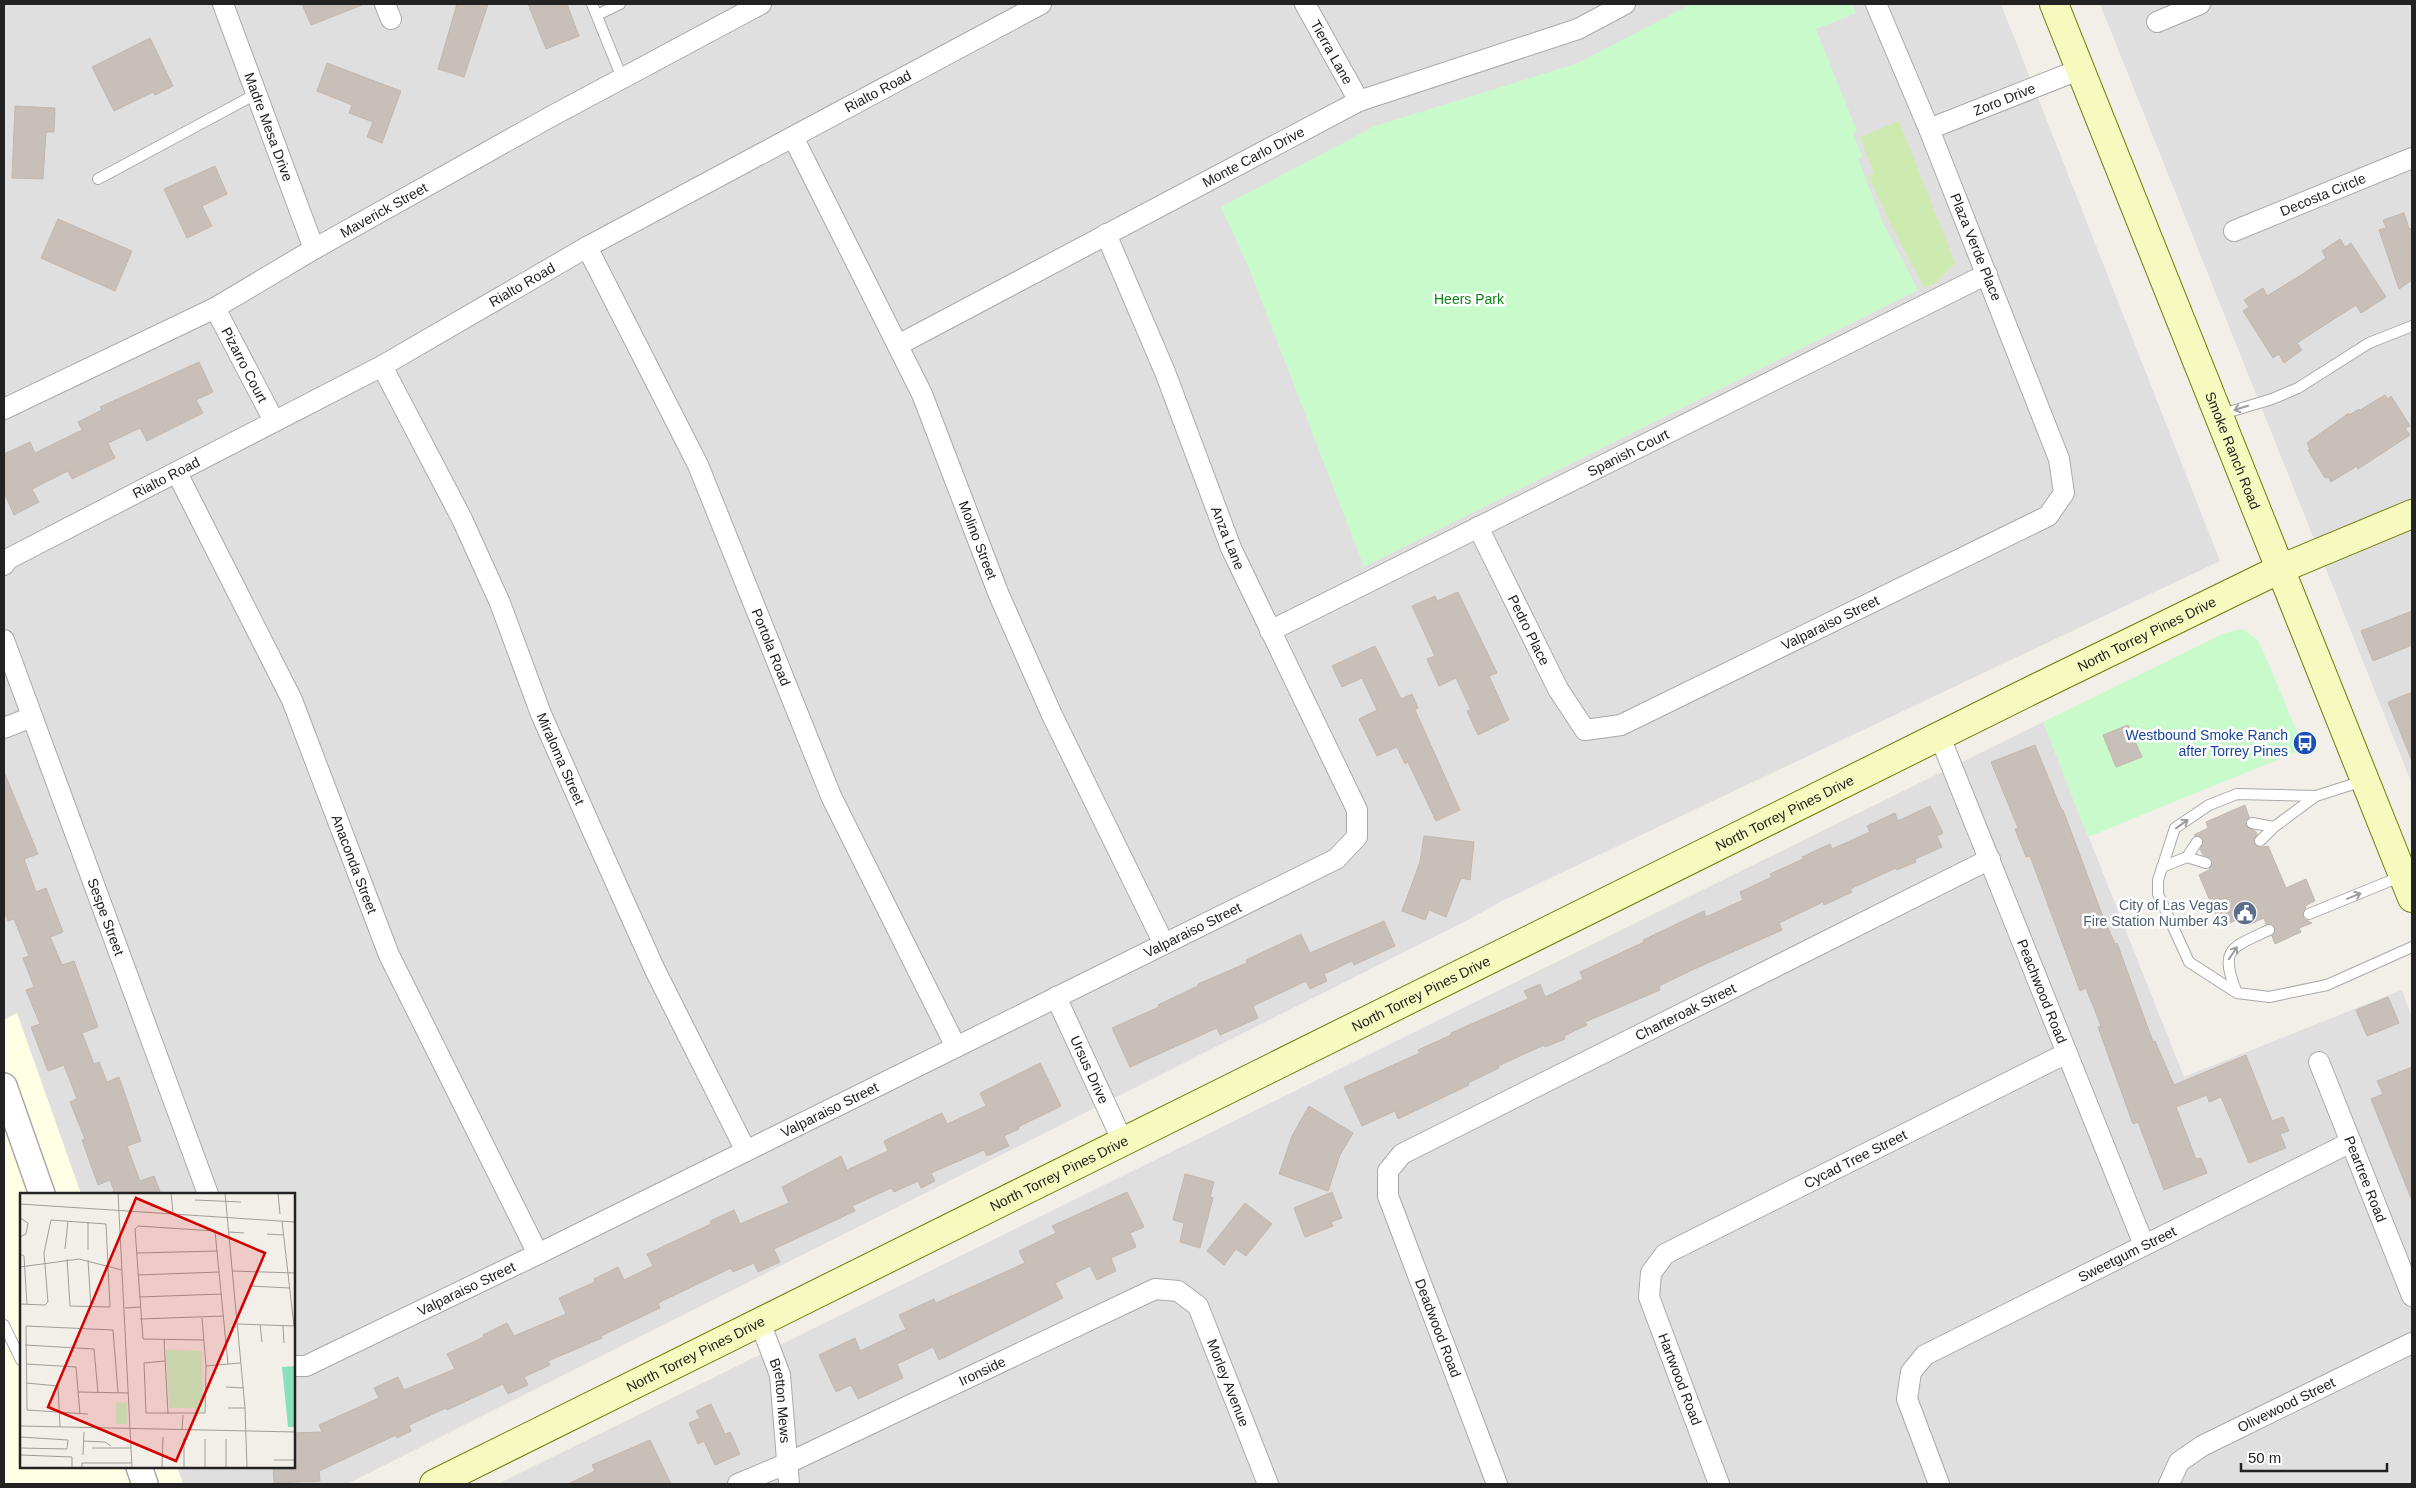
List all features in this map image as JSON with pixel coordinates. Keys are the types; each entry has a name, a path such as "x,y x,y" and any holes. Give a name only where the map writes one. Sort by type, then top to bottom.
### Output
{"main road":[{"name":"Smoke Ranch Road","path":"2054,4 2408,887"},
{"name":"North Torrey Pines Drive","path":"434,1484 2280,569 2412,514"}],"street":[{"name":"Madre Mesa Drive","path":"222,4 314,249"},
{"name":"Maverick Street","path":"4,409 215,308 314,249 622,78 761,4"},
{"name":"Rialto Road","path":"4,565 8,559 382,366 587,247 1041,4"},
{"name":"Tierra Lane","path":"1305,4 1358,101"},
{"name":"Monte Carlo Drive","path":"898,345 1358,101 1578,29 1625,4"},
{"name":"Plaza Verde Place","path":"1876,4 1929,129 2059,459 2064,493"},
{"path":"2157,22 2200,4"},
{"name":"Zoro Drive","path":"1929,129 2081,69"},
{"name":"Molino Street","path":"793,137 922,394 999,595 1052,715 1164,944"},
{"name":"Decosta Circle","path":"2234,232 2412,158"},
{"name":"Anza Lane","path":"1106,234 1166,372 1231,548 1357,810 1357,837"},
{"name":"Portola Road","path":"587,247 698,464 831,796 956,1047"},
{"name":"Spanish Court","path":"1270,631 1987,274"},
{"name":"Pizarro Court","path":"215,308 274,421"},
{"name":"Miraloma Street","path":"382,366 462,519 500,603 541,714 601,850 655,970 746,1151"},
{"name":"Anaconda Street","path":"177,473 292,700 389,955 538,1254"},
{"name":"Valparaiso Street","path":"1585,730 1621,725 2048,516 2064,493"},
{"name":"Pedro Place","path":"1478,527 1558,689 1585,730"},
{"name":"Sespe Street","path":"4,640 208,1193"},
{"path":"4,728 32,717"},
{"name":"Peachwood Road","path":"1940,737 2144,1245"},
{"name":"Valparaiso Street","path":"295,1366 306,1366 538,1254 1336,859 1357,837"},
{"name":"Charteroak Street","path":"1388,1171 1402,1154 1990,859"},
{"name":"Ursus Drive","path":"1056,997 1123,1142"},
{"name":"Cycad Tree Street","path":"1651,1273 1665,1254 2067,1053"},
{"name":"Peartree Road","path":"2319,1062 2412,1296"},
{"path":"4,1086 42,1193"},
{"name":"Sweetgum Street","path":"1939,1484 1907,1399 1911,1372 1925,1355 2351,1142"},
{"name":"Deadwood Road","path":"1388,1171 1388,1196 1497,1484"},
{"name":"Hartwood Road","path":"1651,1273 1649,1297 1719,1484"},
{"name":"Ironside","path":"738,1484 788,1463 1155,1289 1178,1291"},
{"name":"Morley Avenue","path":"1178,1291 1198,1306 1263,1483"},
{"name":"Bretton Mews","path":"760,1322 780,1375 789,1484"},
{"name":"Olivewood Street","path":"2170,1481 2179,1462 2202,1446 2412,1343"},
{"path":"139,1468 145,1484"}],"lane":[{"path":"592,4 622,78"},
{"path":"597,15 620,4"},
{"path":"98,179 256,94"},
{"path":"2218,415 2298,388 2369,344 2412,326"},
{"path":"2260,841 2274,826 2316,796 2365,780"},
{"path":"2316,796 2237,794 2209,805 2175,828 2158,880 2158,894 2189,962 2237,993 2269,997 2327,986 2412,947"},
{"path":"2252,823 2274,826"},
{"path":"2162,867 2187,857 2197,842"},
{"path":"2187,857 2206,863"},
{"path":"2308,914 2408,887"},
{"path":"2237,993 2227,970 2228,957 2239,944 2269,930"},
{"path":"4,1325 20,1358"}],"shaded area":[{"path":"4,4 2001,4 2220,561 1502,901 1470,919 347,1484 183,1484 177,1468 295,1468 295,1193 81,1193 17,1014 4,1020"},
{"path":"2100,4 2412,4 2412,784"},
{"path":"2043,722 2184,1077 2402,990 2412,1018 2412,1484 498,1484"},
{"path":"17,1013 81,1193 20,1193 20,1468 177,1468 183,1484 4,1484 4,1020"}],"green space":[{"name":"Heers Park","path":"1691,4 1852,4 1856,13 1816,29 1857,131 1853,133 1862,157 1858,159 1882,221 1918,290 1364,567 1248,266 1221,207 1375,126 1578,63"},
{"path":"1899,121 1955,263 1934,284 1924,288 1868,176 1874,173 1860,137"},
{"path":"2242,629 2257,639 2304,749 2088,837 2043,722 2225,633"}],"building":[{"path":"302,4 362,4 362,5 311,25"},
{"path":"457,4 488,4 464,77 438,69"},
{"path":"528,4 567,4 579,36 546,49"},
{"path":"150,38 173,86 155,95 153,92 114,111 92,67"},
{"path":"327,63 401,91 382,143 367,137 373,122 349,113 352,105 317,91"},
{"path":"15,106 55,108 54,132 46,132 43,179 12,178"},
{"path":"215,166 227,194 202,206 212,226 187,238 164,189"},
{"path":"2404,213 2409,229 2412,228 2412,280 2399,289 2379,230 2386,228 2383,220"},
{"path":"58,219 132,251 115,291 41,258"},
{"path":"2340,239 2345,247 2351,243 2386,297 2361,313 2356,305 2297,343 2302,350 2284,363 2279,354 2273,358 2243,311 2249,307 2244,300 2263,288 2267,296 2301,275 2326,258 2322,251"},
{"path":"199,362 213,392 196,400 203,413 147,441 140,428 108,443 115,458 72,479 68,471 32,489 39,502 14,515 4,492 4,454 30,442 35,453 82,430 78,422 102,410 100,407"},
{"path":"2385,395 2388,399 2391,396 2410,426 2405,428 2410,435 2358,469 2357,466 2331,482 2328,477 2325,478 2308,450 2310,449 2307,443 2349,413 2349,415 2360,410"},
{"path":"1458,592 1497,673 1489,676 1509,720 1478,735 1467,711 1471,710 1456,678 1439,686 1427,659 1435,656 1412,606 1435,596 1437,601"},
{"path":"2412,611 2412,645 2373,661 2361,631"},
{"path":"1375,646 1401,699 1412,694 1418,708 1415,710 1460,810 1436,821 1408,762 1405,764 1397,747 1377,756 1359,719 1377,710 1362,678 1342,687 1332,666"},
{"path":"2412,692 2412,761 2388,702"},
{"path":"2128,725 2142,757 2116,767 2103,735"},
{"path":"2035,745 2063,810 2100,909 2115,944 2117,943 2153,1042 2155,1041 2174,1085 2246,1055 2272,1121 2283,1117 2289,1131 2280,1134 2286,1148 2249,1163 2221,1097 2209,1102 2207,1095 2176,1107 2196,1159 2201,1158 2207,1173 2164,1190 2138,1122 2133,1124 2098,1027 2101,1026 2086,988 2080,991 2030,856 2026,857 2015,829 2018,828 1991,762"},
{"path":"4,772 38,854 24,859 36,892 46,888 63,932 50,937 62,965 74,961 98,1027 82,1033 94,1064 99,1062 107,1082 119,1077 141,1141 127,1146 140,1181 154,1176 161,1193 111,1193 114,1191 110,1180 98,1185 82,1140 85,1139 70,1102 77,1099 64,1065 48,1071 31,1027 40,1024 26,990 34,987 23,958 29,956 14,919 8,921 4,911"},
{"path":"2245,805 2249,817 2245,821 2246,826 2257,834 2254,843 2259,848 2268,846 2286,888 2306,879 2315,901 2305,906 2306,908 2302,913 2304,919 2312,923 2299,928 2301,932 2275,944 2272,936 2275,928 2273,924 2266,924 2264,918 2248,925 2245,916 2221,927 2199,875 2209,870 2213,862 2211,858 2203,855 2200,849 2204,843 2203,839 2194,835 2208,828 2206,822"},
{"path":"1930,806 1943,833 1937,836 1942,847 1915,859 1916,862 1897,870 1896,868 1850,889 1852,892 1824,905 1823,902 1779,923 1782,930 1659,986 1660,990 1585,1022 1587,1025 1564,1036 1565,1039 1545,1047 1544,1045 1498,1066 1499,1068 1468,1083 1469,1085 1419,1109 1398,1119 1395,1111 1362,1126 1344,1087 1420,1053 1418,1050 1451,1035 1451,1033 1528,999 1524,991 1540,984 1545,997 1583,979 1580,972 1644,942 1643,940 1704,911 1706,917 1743,900 1740,892 1772,877 1770,874 1803,859 1802,857 1830,844 1832,849 1870,832 1867,826 1895,813 1898,821"},
{"path":"1424,836 1474,842 1470,880 1461,878 1446,917 1429,910 1425,920 1402,911 1420,862"},
{"path":"1384,921 1395,946 1354,965 1352,961 1324,974 1327,981 1310,989 1306,981 1253,1006 1258,1018 1220,1035 1217,1028 1130,1067 1112,1028 1159,1007 1158,1005 1198,986 1198,984 1247,963 1246,960 1301,934 1310,953"},
{"path":"2388,997 2399,1023 2367,1036 2356,1010"},
{"path":"1040,1063 1061,1106 1004,1136 1009,1146 987,1156 984,1150 931,1173 935,1181 921,1188 918,1181 894,1192 891,1188 852,1206 855,1211 774,1249 780,1262 758,1272 754,1263 733,1272 731,1268 658,1303 660,1308 601,1336 602,1338 548,1361 550,1365 524,1377 528,1385 508,1394 503,1384 409,1425 411,1431 397,1438 396,1435 319,1471 320,1481 274,1483 273,1468 295,1468 295,1433 322,1432 319,1425 379,1398 374,1388 398,1377 404,1390 455,1369 447,1354 484,1337 483,1335 507,1323 514,1336 566,1314 559,1298 595,1282 594,1279 618,1267 624,1280 653,1266 647,1254 711,1224 710,1221 734,1210 740,1224 789,1203 782,1187 841,1156 847,1170 888,1151 884,1141 942,1113 947,1124 986,1106 980,1093"},
{"path":"2412,1067 2411,1198 2371,1099 2383,1094 2377,1081"},
{"path":"1309,1106 1353,1133 1340,1155 1328,1191 1279,1174 1292,1136"},
{"path":"1185,1174 1214,1182 1210,1197 1213,1198 1200,1248 1180,1242 1184,1223 1173,1220"},
{"path":"1127,1192 1144,1227 1130,1233 1136,1247 1111,1258 1116,1271 1097,1280 1090,1266 1055,1283 1063,1298 939,1360 933,1347 897,1364 903,1378 858,1399 851,1385 836,1392 819,1355 855,1338 860,1351 906,1329 899,1315 934,1299 936,1303 1025,1263 1019,1251 1056,1233 1052,1226"},
{"path":"1332,1192 1342,1218 1331,1222 1333,1226 1305,1237 1294,1208"},
{"path":"1245,1203 1272,1224 1246,1256 1236,1249 1224,1265 1207,1251"},
{"path":"711,1404 725,1434 730,1432 740,1454 715,1465 704,1441 698,1444 689,1423 700,1418 696,1411"},
{"path":"650,1440 671,1484 568,1484 595,1471 592,1465"}],"place":[{"name":"Westbound Smoke Ranch after Torrey Pines","path":"2305,743"},
{"name":"City of Las Vegas Fire Station Number 43","path":"2245,913"}]}
